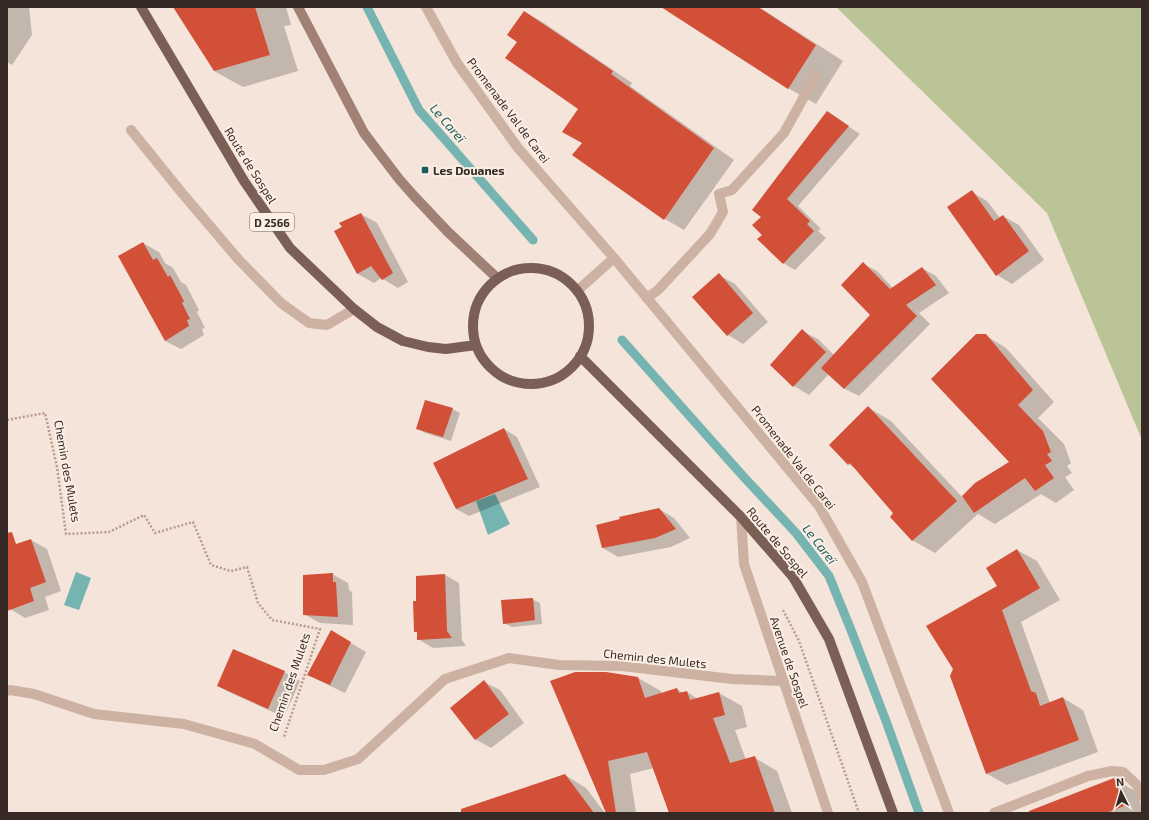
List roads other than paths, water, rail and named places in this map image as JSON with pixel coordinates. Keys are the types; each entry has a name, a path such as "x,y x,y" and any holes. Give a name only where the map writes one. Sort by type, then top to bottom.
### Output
{"main road":[{"name":"Route de Sospel","path":"141,7 244,181 290,248 354,309 377,327 403,341 428,347 446,349 476,345"},
{"path":"521,269 539,269 557,275 568,282 577,291 583,301 589,323 587,340 580,356 571,368 546,382 531,384 517,383 504,378 491,369 482,358 476,345 473,333 475,308 480,297 497,278 508,272 521,269"},
{"name":"Route de Sospel","path":"580,356 741,517 793,576 829,639 893,813"}],"street":[{"path":"298,7 364,133 414,196 448,232 497,278"},
{"name":"Promenade Val de Carei","path":"426,7 457,63 518,148 614,258 819,506 862,582 949,813"},
{"path":"647,298 658,290 710,234 723,212 719,194 732,190 784,132 816,75"},
{"path":"131,130 238,259 281,303 309,323 327,325 354,309"},
{"path":"577,291 614,258"},
{"name":"Avenue de Sospel","path":"741,517 744,564 828,813"},
{"name":"Chemin des Mulets","path":"7,691 10,690 34,694 94,714 184,724 255,744 299,770 324,770 358,759 445,679 509,658 559,665 622,666 732,679 783,681"},
{"path":"994,813 1088,776 1112,771 1123,772 1136,784 1142,796"}],"water":[{"path":"495,494 510,524 488,535 476,501"},
{"path":"76,572 91,578 79,610 64,605"}],"waterway":[{"name":"Le Careï","path":"367,7 419,110 533,240"},
{"name":"Le Careï","path":"622,340 742,475 796,533 829,576 886,721 919,813"}],"place":[{"name":"Les Douanes","path":"425,170"}]}
